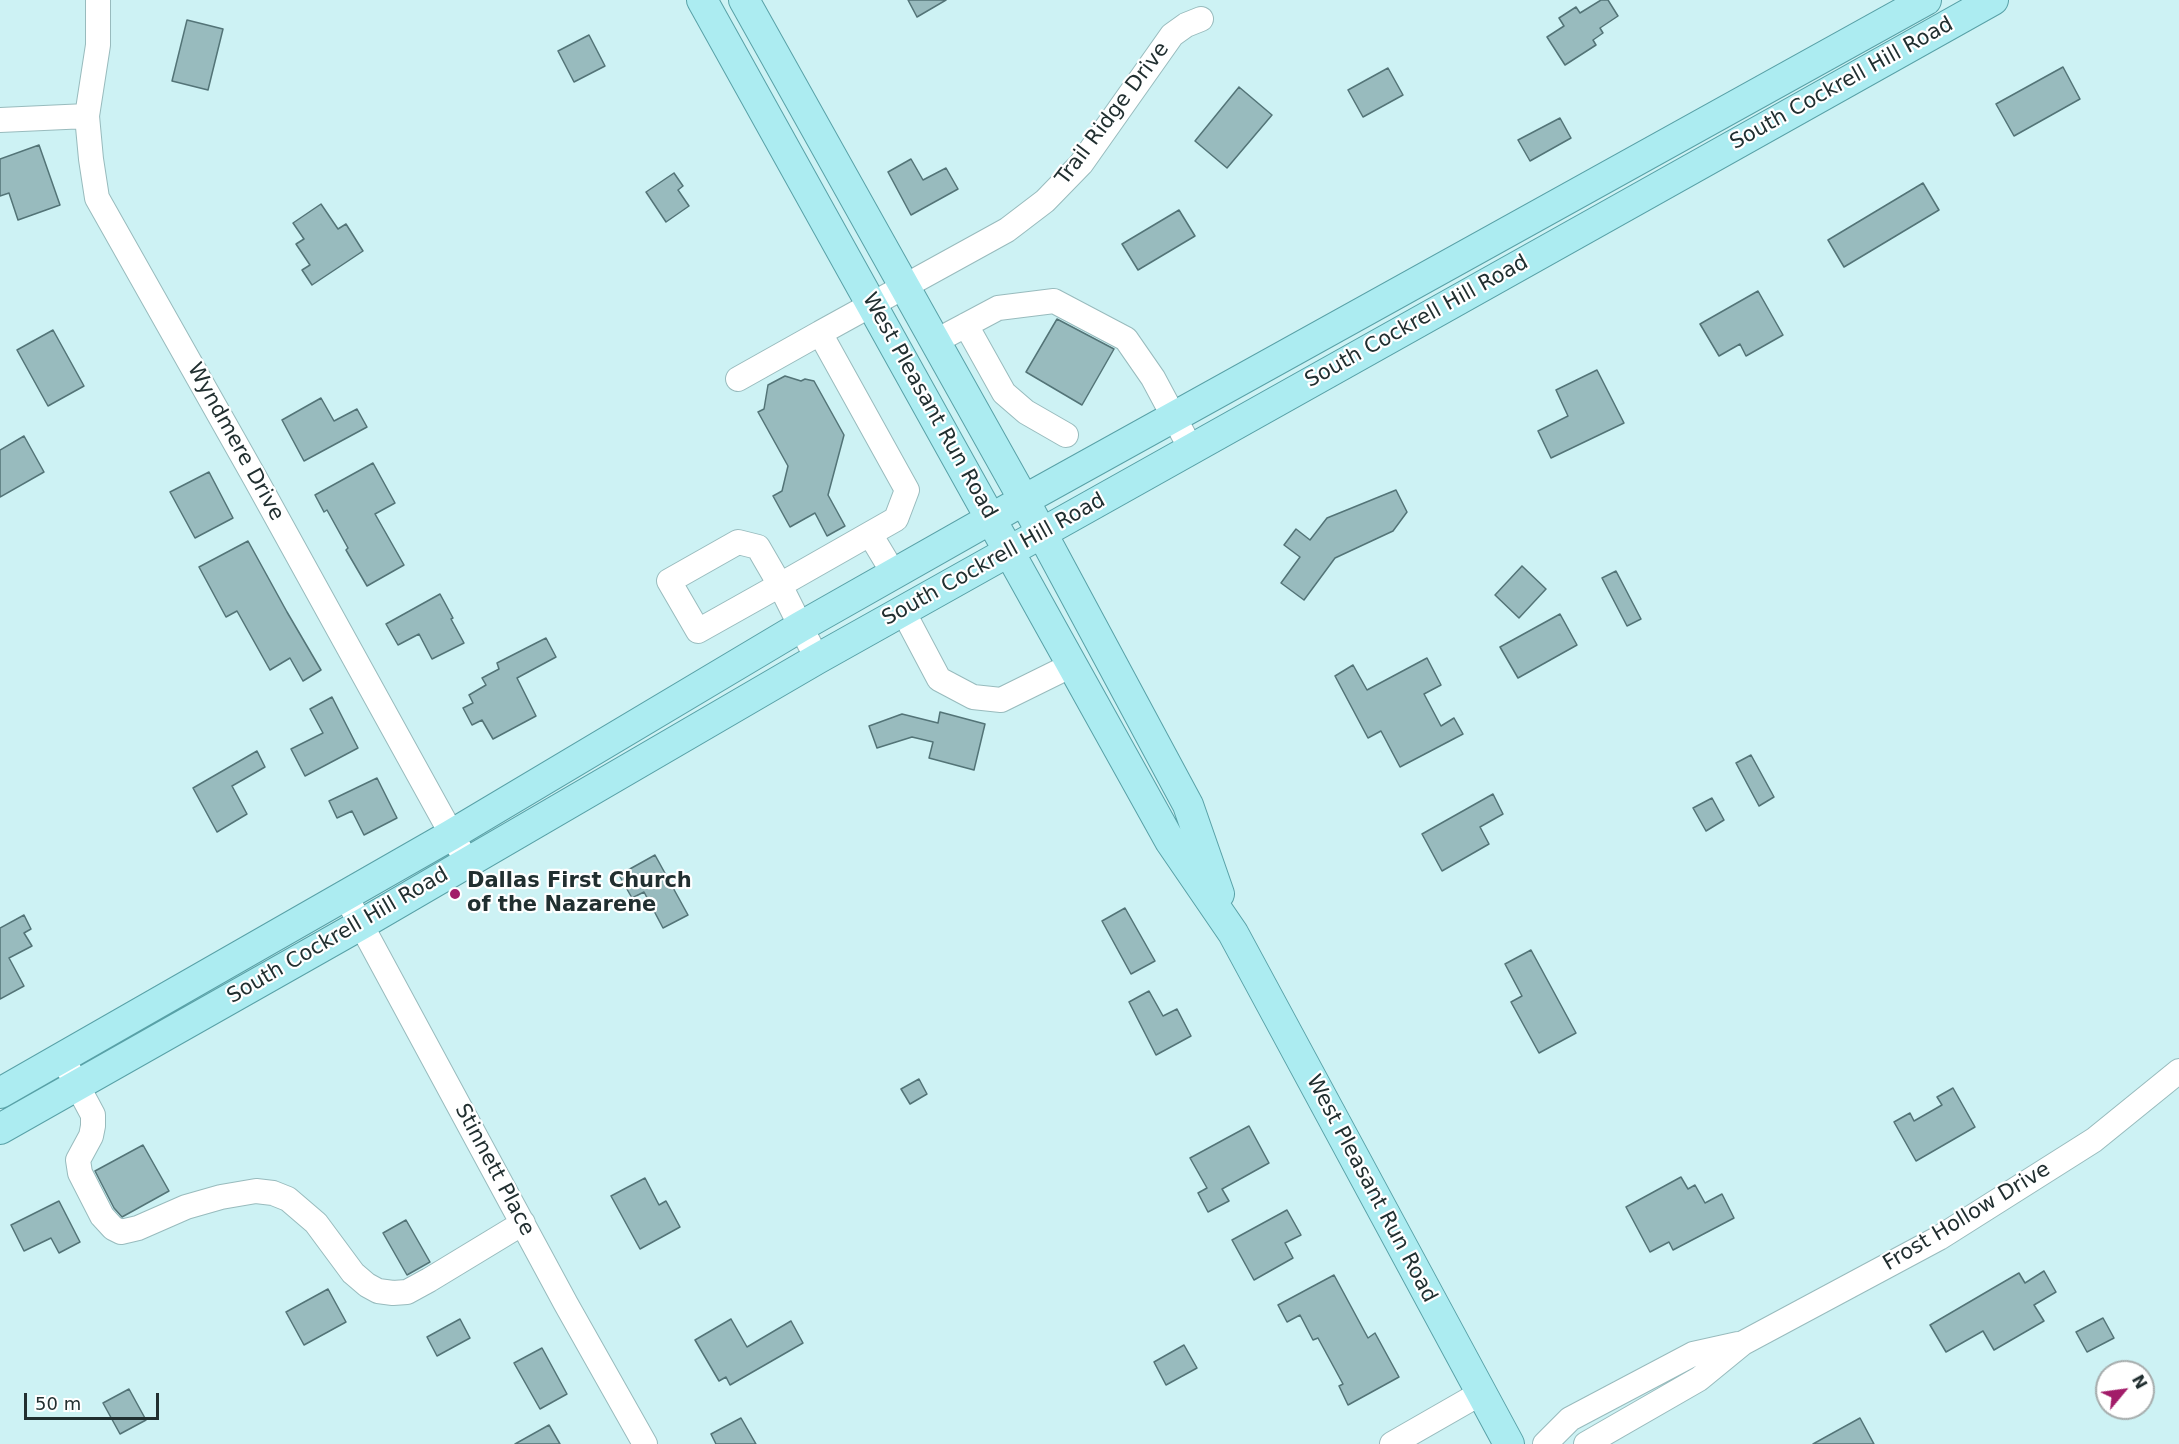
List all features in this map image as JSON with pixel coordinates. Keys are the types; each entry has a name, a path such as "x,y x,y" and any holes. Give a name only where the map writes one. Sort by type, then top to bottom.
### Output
{"main road":[{"name":"West Pleasant Run Road","path":"702,0 1170,841 1233,933 1509,1444"},
{"name":"West Pleasant Run Road","path":"744,0 936,341 1188,805 1233,933"},
{"name":"South Cockrell Hill Road","path":"0,1092 451,835 800,627 1023,500 1926,0"},
{"name":"South Cockrell Hill Road","path":"0,1128 362,924 817,659 1993,0"}],"street":[{"name":"Wyndmere Drive","path":"98,0 98,45 87,116 98,198 467,862"},
{"name":"Trail Ridge Drive","path":"738,379 1006,230 1045,201 1081,164 1172,35 1186,25 1201,19"},
{"path":"0,120 87,116"},
{"path":"936,341 998,308 1054,301 1126,339 1153,378 1191,449"},
{"path":"966,325 1004,393 1026,412 1066,435"},
{"path":"817,659 780,585 896,519 907,490 820,333"},
{"path":"870,534 894,574"},
{"path":"903,611 939,680 973,697 1001,700 1072,665"},
{"name":"Stinnett Place","path":"345,895 645,1444"},
{"path":"62,1057 93,1115 91,1136 78,1160 80,1173 102,1216 113,1228 121,1232 138,1228 186,1207 209,1200 256,1191 273,1193 288,1199 316,1223 353,1273 367,1285 378,1291 393,1293 407,1292 523,1223"},
{"name":"Frost Hollow Drive","path":"1586,1444 1699,1379 1743,1343 1939,1238 2094,1140 2179,1071"},
{"name":"Frost Hollow Drive","path":"1545,1444 1570,1419 1693,1354 1743,1343"},
{"path":"1392,1444 1481,1393"}],"building":[{"path":"908,0 946,0 917,17"},
{"path":"1601,0 1608,0 1618,16 1600,28 1603,33 1593,40 1596,45 1565,65 1547,37 1564,26 1559,18 1576,7 1580,13"},
{"path":"187,20 223,29 208,90 172,81"},
{"path":"589,35 605,66 574,82 558,51"},
{"path":"2063,67 2080,99 2014,136 1996,104"},
{"path":"1388,68 1403,95 1363,117 1348,90"},
{"path":"1239,87 1272,115 1227,168 1195,141"},
{"path":"1560,118 1571,138 1530,161 1518,140"},
{"path":"39,145 60,205 18,220 9,193 0,196 0,159"},
{"path":"911,159 923,180 946,168 958,189 911,215 888,172"},
{"path":"674,173 683,186 678,190 689,206 666,222 646,192"},
{"path":"1923,183 1939,210 1844,267 1828,240"},
{"path":"321,204 338,229 346,224 363,251 312,285 302,270 310,265 296,244 304,239 293,223"},
{"path":"1179,210 1195,236 1138,270 1122,244"},
{"path":"1758,291 1783,335 1746,356 1740,344 1719,356 1700,324"},
{"path":"1057,319 1114,349 1082,405 1026,372"},
{"path":"53,330 84,386 48,406 17,350"},
{"path":"1597,370 1624,423 1551,458 1538,431 1568,416 1556,390"},
{"path":"785,376 801,381 805,379 814,381 844,435 828,495 845,526 827,536 815,513 790,527 773,496 782,491 788,466 758,412 764,409 768,385"},
{"path":"321,398 334,421 357,409 367,427 304,461 282,420"},
{"path":"24,436 44,472 0,497 0,450"},
{"path":"373,463 395,503 375,514 404,565 367,586 346,550 348,548 327,510 324,512 315,495"},
{"path":"209,472 233,518 195,538 170,492"},
{"path":"1396,490 1407,512 1393,531 1335,558 1304,600 1281,583 1300,557 1284,545 1296,529 1310,540 1327,518"},
{"path":"248,541 321,670 303,681 290,658 270,670 237,611 226,617 199,567"},
{"path":"1522,566 1546,589 1519,618 1495,595"},
{"path":"1616,571 1641,619 1627,626 1602,578"},
{"path":"440,594 464,643 432,659 419,634 398,645 386,624"},
{"path":"1560,614 1577,645 1518,678 1500,647"},
{"path":"546,638 556,657 517,678 536,716 493,739 482,720 472,725 463,708 473,703 469,695 486,685 482,678 499,669 497,663"},
{"path":"1427,658 1441,685 1424,694 1441,726 1454,718 1463,734 1400,767 1381,731 1368,738 1335,676 1353,665 1367,690"},
{"path":"332,697 358,748 305,776 291,749 323,733 310,709"},
{"path":"940,712 985,724 974,770 929,758 933,742 912,737 877,748 869,726 902,714 938,723"},
{"path":"257,751 265,767 232,786 247,814 217,832 193,788"},
{"path":"1751,755 1774,797 1759,806 1736,763"},
{"path":"377,778 397,818 364,835 352,811 337,818 329,801"},
{"path":"1493,794 1503,814 1480,827 1489,844 1442,871 1422,834"},
{"path":"1712,798 1724,820 1706,831 1693,808"},
{"path":"655,855 688,915 663,928 644,892 632,898 619,875"},
{"path":"1125,908 1155,961 1131,974 1102,921"},
{"path":"24,915 31,929 24,933 32,946 9,958 24,986 0,999 0,928"},
{"path":"1531,950 1576,1033 1539,1053 1511,1002 1522,996 1505,964"},
{"path":"1149,991 1163,1016 1177,1009 1191,1036 1156,1055 1129,1002"},
{"path":"919,1079 927,1094 910,1104 901,1089"},
{"path":"1953,1088 1975,1127 1916,1161 1894,1122 1910,1113 1914,1121 1942,1105 1937,1097"},
{"path":"1249,1126 1269,1163 1222,1189 1229,1201 1208,1212 1198,1193 1207,1188 1190,1158"},
{"path":"143,1145 169,1191 122,1217 114,1208 95,1171"},
{"path":"1681,1177 1688,1189 1695,1185 1705,1203 1722,1194 1734,1218 1673,1250 1669,1242 1650,1252 1626,1207"},
{"path":"645,1178 659,1205 666,1201 680,1227 640,1249 611,1196"},
{"path":"59,1201 80,1242 59,1253 51,1238 24,1251 11,1225"},
{"path":"1287,1210 1301,1235 1285,1243 1293,1258 1254,1280 1232,1240"},
{"path":"406,1220 430,1262 407,1275 383,1233"},
{"path":"2044,1271 2056,1292 2034,1305 2044,1321 1994,1350 1983,1331 1946,1352 1930,1325 2019,1273 2025,1283"},
{"path":"1334,1275 1368,1338 1375,1333 1399,1377 1348,1405 1339,1386 1343,1384 1318,1338 1313,1340 1300,1315 1287,1322 1278,1305"},
{"path":"328,1289 346,1322 304,1345 286,1312"},
{"path":"2103,1318 2114,1338 2087,1352 2076,1332"},
{"path":"460,1319 470,1338 437,1356 427,1337"},
{"path":"731,1319 747,1347 791,1321 803,1343 730,1385 726,1377 719,1381 695,1340"},
{"path":"1184,1345 1197,1368 1166,1385 1154,1362"},
{"path":"542,1348 567,1394 540,1409 514,1363"},
{"path":"129,1389 146,1420 120,1434 103,1403"},
{"path":"741,1418 756,1444 716,1444 711,1434"},
{"path":"1860,1418 1874,1444 1813,1444"},
{"path":"549,1425 560,1444 515,1444"}],"place":[{"name":"Dallas First Church of the Nazarene","path":"455,894"}]}
